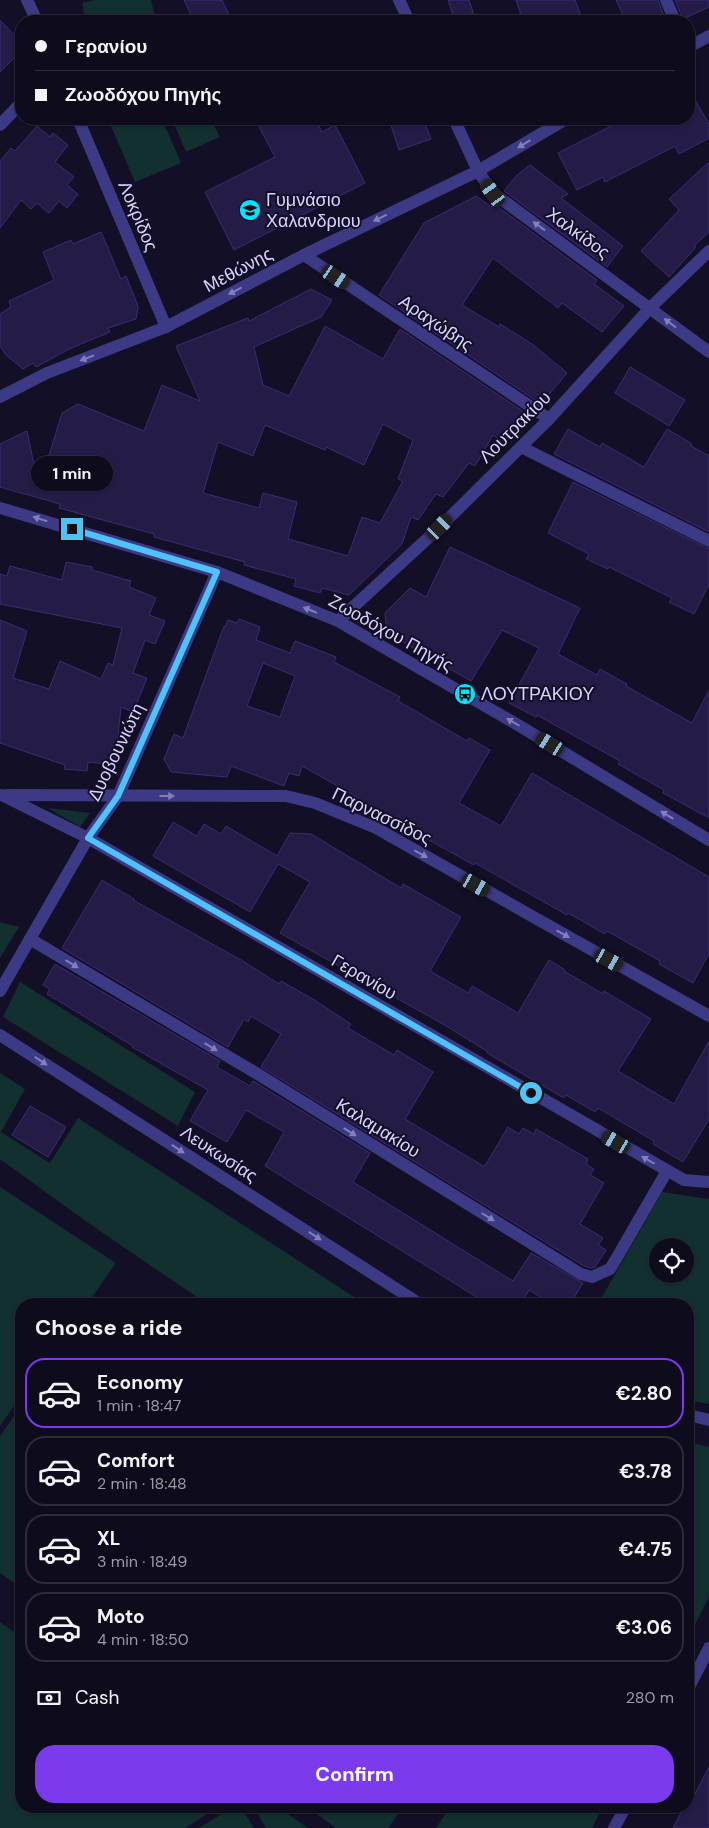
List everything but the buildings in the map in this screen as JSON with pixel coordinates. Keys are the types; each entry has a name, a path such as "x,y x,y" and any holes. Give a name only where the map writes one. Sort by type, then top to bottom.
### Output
{"street":[{"path":"28,0 34,15"},
{"path":"399,0 406,15"},
{"path":"666,0 672,15"},
{"path":"695,44 709,36"},
{"path":"0,125 15,109"},
{"name":"Λοκρίδος","path":"81,125 166,327"},
{"name":"Χαλκίδος","path":"457,125 478,171 493,193 709,352"},
{"name":"Μεθώνης","path":"0,397 47,373 166,327 304,255 478,171 556,125"},
{"name":"Λουτρακίου","path":"338,621 440,527 521,447 650,308 709,251"},
{"name":"Αραχώβης","path":"304,255 549,419"},
{"path":"521,447 709,541"},
{"name":"Ζωοδόχου Πηγής","path":"0,508 217,572 338,621 518,725 709,840"},
{"name":"Δυοβουνιώτη","path":"0,991 88,838 118,796 217,572"},
{"name":"Παρνασσίδος","path":"1,794 286,796 316,803 376,828 709,1016"},
{"name":"Γερανίου","path":"1,794 88,838 667,1171 684,1180 709,1182"},
{"name":"Καλαμακίου","path":"30,940 256,1073 581,1274 592,1278 610,1269 667,1171"},
{"name":"Λευκωσίας","path":"0,1034 411,1298"},
{"path":"694,1416 709,1420"},
{"path":"694,1677 709,1648"},
{"path":"614,1828 622,1813"}],"green space":[{"path":"96,0 151,0 155,15 85,15 82,3"},
{"path":"111,125 165,125 181,163 135,182"},
{"path":"175,125 214,125 220,137 186,152"},
{"path":"48,808 90,813 80,827"},
{"path":"0,922 19,927 0,958"},
{"path":"20,982 195,1092 178,1126 3,1017"},
{"path":"0,1073 25,1089 1,1132 50,1163 78,1118 356,1298 198,1298 87,1222 0,1159"},
{"path":"0,1187 116,1263 91,1298 15,1298 15,1405 0,1426"},
{"path":"662,1192 709,1199 709,1404 694,1401 694,1298 601,1298"},
{"path":"15,1415 15,1584 0,1573 0,1436"},
{"path":"694,1443 709,1447 709,1596 694,1627"},
{"path":"0,1622 15,1633 15,1813 209,1813 185,1828 0,1828"},
{"path":"223,1813 244,1813 254,1828 199,1828"},
{"path":"257,1813 286,1813 308,1828 266,1828"},
{"path":"316,1813 399,1813 388,1828 336,1828"},
{"path":"446,1813 600,1813 592,1828 436,1828"}],"place":[{"name":"Γυμνάσιο Χαλανδριου","path":"250,210"},
{"name":"ΛΟΥΤΡΑΚΙΟΥ","path":"465,694"}],"route":[{"path":"72,529 217,572 118,796 88,838 531,1093"}]}
